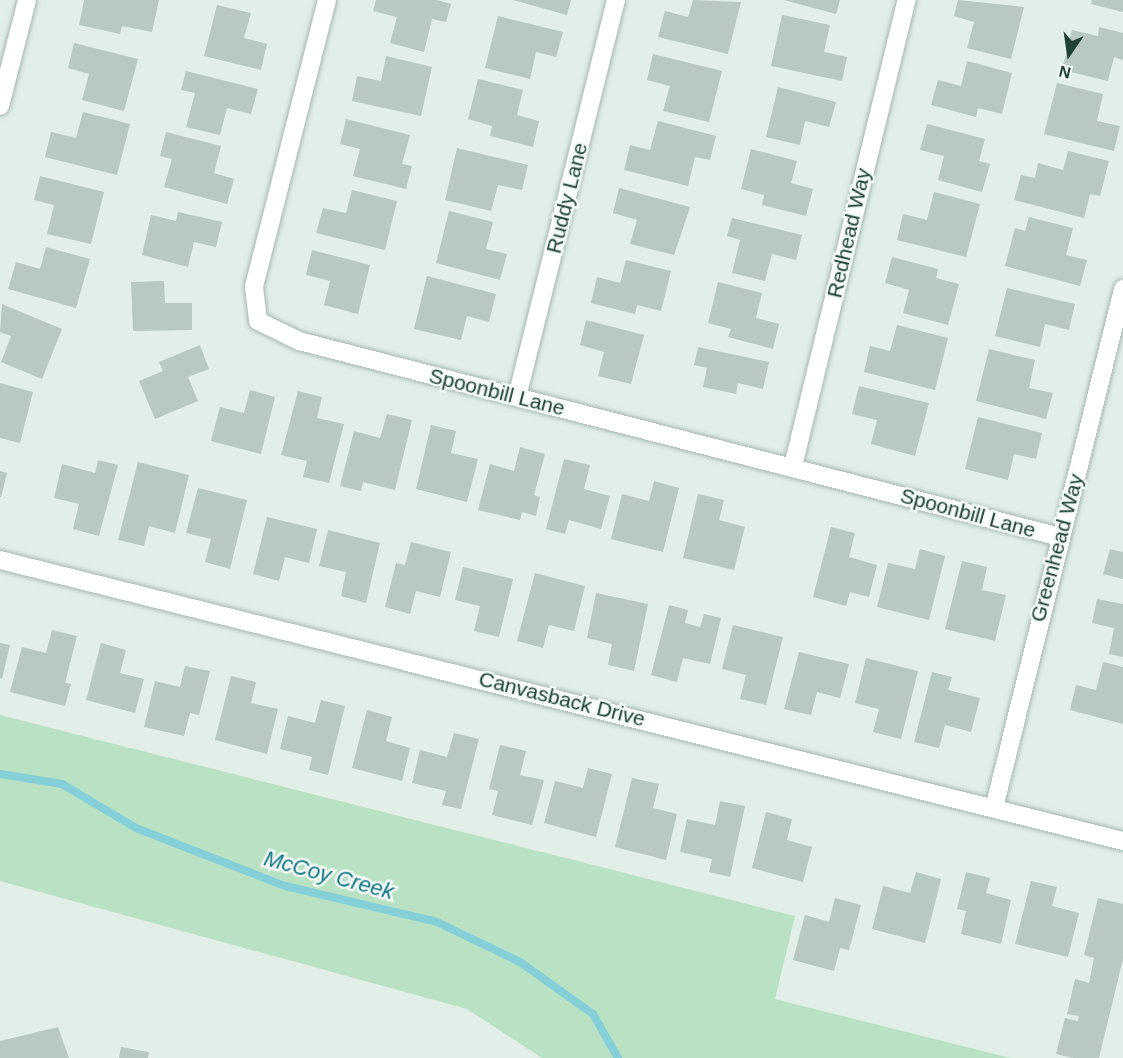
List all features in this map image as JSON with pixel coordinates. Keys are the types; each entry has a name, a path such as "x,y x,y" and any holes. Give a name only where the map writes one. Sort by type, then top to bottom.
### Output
{"street":[{"path":"0,106 27,0"},
{"name":"Spoonbill Lane","path":"327,0 254,286 258,321 299,341 793,466 1060,537"},
{"name":"Ruddy Lane","path":"517,397 616,0"},
{"name":"Redhead Way","path":"793,466 907,0"},
{"name":"Greenhead Way","path":"994,808 1123,289"},
{"name":"Canvasback Drive","path":"0,560 1123,841"}],"green space":[{"path":"0,715 795,916 775,999 1011,1058 542,1058 467,1009 0,881"}],"building":[{"path":"84,0 159,0 152,32 122,26 120,34 79,25"},
{"path":"376,0 437,0 451,4 446,22 432,19 424,52 390,43 397,17 373,11"},
{"path":"513,0 571,0 567,15"},
{"path":"693,0 741,2 728,54 658,37 665,11 688,17"},
{"path":"784,0 840,0 836,14"},
{"path":"958,0 1024,7 1011,59 967,48 974,22 954,16"},
{"path":"1092,0 1123,0 1123,12 1091,4"},
{"path":"217,5 251,13 244,38 267,44 261,70 204,56"},
{"path":"782,15 830,25 824,52 847,57 842,81 771,66"},
{"path":"498,16 563,32 556,57 536,52 530,79 485,68"},
{"path":"1099,27 1123,33 1123,60 1114,57 1108,81 1062,70 1072,30 1098,36"},
{"path":"74,43 138,59 124,111 82,100 89,74 68,68"},
{"path":"653,54 722,71 709,122 663,111 670,86 647,80"},
{"path":"386,56 432,67 421,116 352,101 357,76 381,81"},
{"path":"967,61 1012,73 1002,114 978,108 976,117 931,105 938,80 961,86"},
{"path":"186,71 258,89 251,114 227,108 220,135 186,127 195,93 181,90"},
{"path":"478,79 523,90 517,115 539,121 533,147 490,136 492,126 468,119"},
{"path":"1057,83 1103,94 1097,121 1120,126 1114,151 1044,134"},
{"path":"778,87 836,102 829,127 805,121 800,145 766,137"},
{"path":"83,112 130,124 117,175 45,157 51,132 76,138"},
{"path":"346,119 410,135 402,164 412,166 406,189 353,176 360,149 340,144"},
{"path":"658,121 716,136 710,160 695,157 688,186 624,170 630,145 650,150"},
{"path":"927,124 985,139 979,161 990,164 982,192 938,180 944,156 920,150"},
{"path":"166,132 221,146 214,173 234,179 227,204 164,187 172,159 160,156"},
{"path":"457,148 528,165 522,190 498,185 491,211 445,200"},
{"path":"751,149 797,161 791,183 813,189 806,216 762,205 764,195 741,189"},
{"path":"1068,151 1109,161 1100,196 1090,194 1084,218 1014,200 1021,175 1035,178 1038,163 1063,170"},
{"path":"40,176 104,192 91,244 47,234 54,205 34,200"},
{"path":"619,188 690,207 674,255 630,244 637,220 613,213"},
{"path":"352,190 397,201 385,250 316,233 323,208 346,213"},
{"path":"934,192 980,204 966,257 897,240 903,214 927,220"},
{"path":"449,211 493,222 486,249 507,254 500,280 436,263"},
{"path":"178,212 222,222 216,247 194,242 188,267 142,255 151,215 176,221"},
{"path":"1029,217 1073,228 1066,255 1087,260 1080,286 1005,266 1015,228 1025,231"},
{"path":"732,218 802,235 796,260 772,254 765,281 732,273 740,240 727,236"},
{"path":"46,247 90,259 76,308 8,289 16,262 40,269"},
{"path":"312,250 370,265 358,314 324,305 330,281 306,275"},
{"path":"892,257 938,269 936,278 959,284 948,325 903,313 909,290 885,283"},
{"path":"626,260 671,271 661,311 637,305 635,314 591,303 597,277 620,283"},
{"path":"427,276 496,294 489,322 467,316 461,340 414,329"},
{"path":"164,281 165,303 192,303 192,330 133,331 131,282"},
{"path":"718,282 762,293 756,318 779,324 773,349 728,337 731,329 708,323"},
{"path":"1007,288 1075,304 1069,330 1045,324 1040,347 995,336"},
{"path":"2,304 62,329 42,379 1,362 11,336 0,332"},
{"path":"586,320 644,335 631,384 598,376 604,352 580,345"},
{"path":"897,325 948,338 935,390 864,372 870,346 890,351"},
{"path":"200,345 209,369 188,377 198,401 155,419 139,381 163,371 159,362"},
{"path":"698,347 769,362 763,389 738,383 736,394 703,387 707,368 694,365"},
{"path":"989,349 1035,360 1029,388 1053,393 1046,419 976,401"},
{"path":"0,383 33,392 20,443 0,438"},
{"path":"859,386 929,403 915,456 871,444 877,420 852,414"},
{"path":"250,390 275,397 261,454 211,441 220,407 244,413"},
{"path":"298,391 322,397 317,418 344,424 329,483 303,477 307,461 281,455"},
{"path":"387,414 412,420 395,490 363,482 361,491 340,486 354,431 380,438"},
{"path":"978,417 1042,433 1036,459 1014,454 1008,480 965,469"},
{"path":"431,425 456,431 451,453 478,459 467,502 416,489"},
{"path":"520,447 545,454 534,495 540,497 536,516 522,512 520,520 478,510 490,464 514,471"},
{"path":"564,459 590,465 584,489 610,496 601,529 569,520 565,534 546,529"},
{"path":"98,460 118,465 99,536 73,529 79,504 54,498 62,464 95,473"},
{"path":"138,462 189,475 175,533 149,526 144,546 118,540"},
{"path":"0,471 7,473 1,497 0,497"},
{"path":"654,481 679,488 663,552 611,539 622,494 649,501"},
{"path":"198,488 247,500 230,569 205,562 211,539 186,533"},
{"path":"698,494 724,500 719,520 745,527 734,570 683,558"},
{"path":"267,517 317,529 309,563 285,557 279,581 253,574"},
{"path":"831,527 855,533 849,557 877,565 869,597 850,592 846,606 813,597"},
{"path":"328,530 380,543 366,603 341,596 346,572 319,566"},
{"path":"411,542 451,552 440,597 416,591 410,614 385,607 396,563 405,565"},
{"path":"920,549 945,556 929,620 877,607 888,563 915,569"},
{"path":"1110,549 1123,552 1123,579 1103,574"},
{"path":"962,561 987,567 982,590 1006,595 995,641 945,629"},
{"path":"463,567 513,579 499,637 474,631 480,606 455,600"},
{"path":"535,573 585,586 574,631 549,625 543,648 517,641"},
{"path":"596,593 648,604 634,671 608,665 612,644 587,638"},
{"path":"1097,599 1123,604 1123,657 1109,654 1114,628 1092,623"},
{"path":"669,605 688,610 685,623 700,627 704,614 721,618 710,664 683,658 677,682 651,675"},
{"path":"733,625 783,637 766,705 740,699 746,675 722,669"},
{"path":"52,630 77,636 65,683 71,684 65,706 10,692 22,647 46,653"},
{"path":"0,643 10,645 2,679 0,678"},
{"path":"101,643 126,650 120,673 144,679 135,713 86,700"},
{"path":"799,652 849,664 840,698 817,692 811,715 784,709"},
{"path":"866,658 918,671 901,739 873,732 879,709 855,703"},
{"path":"1103,662 1123,667 1123,724 1070,710 1076,685 1096,690"},
{"path":"185,666 210,671 199,715 190,713 184,736 144,727 155,681 180,687"},
{"path":"932,672 952,677 948,690 980,698 971,732 945,725 939,748 914,742"},
{"path":"231,676 256,682 251,703 278,709 267,754 215,740"},
{"path":"321,700 345,706 328,775 309,770 312,757 280,749 288,716 315,723"},
{"path":"367,710 392,717 386,741 410,748 402,781 352,768"},
{"path":"454,733 479,739 461,809 442,805 446,791 412,783 420,750 447,757"},
{"path":"500,745 526,751 520,775 544,780 532,825 492,815 498,791 489,789"},
{"path":"588,768 612,774 596,837 544,823 555,781 583,788"},
{"path":"632,778 659,784 653,808 677,814 666,860 615,847"},
{"path":"720,801 745,806 730,877 709,872 712,859 680,852 687,819 715,825"},
{"path":"766,812 792,819 787,840 812,847 803,882 752,868"},
{"path":"916,872 941,879 925,943 872,929 883,886 910,893"},
{"path":"966,872 990,878 986,893 1011,900 1001,944 961,934 966,911 957,909"},
{"path":"1031,881 1057,887 1052,906 1079,913 1068,957 1015,944"},
{"path":"835,898 861,905 849,950 840,948 834,971 793,960 805,915 829,922"},
{"path":"1098,898 1123,904 1123,959 1099,1058 1073,1058 1056,1054 1065,1018 1078,1021 1079,1016 1067,1014 1075,979 1089,983 1094,958 1084,955"},
{"path":"58,1027 69,1058 0,1058 0,1041"},
{"path":"121,1047 149,1052 148,1058 119,1058"}],"waterway":[{"name":"McCoy Creek","path":"0,774 62,784 136,828 285,886 437,922 520,962 593,1014 618,1058"}]}
